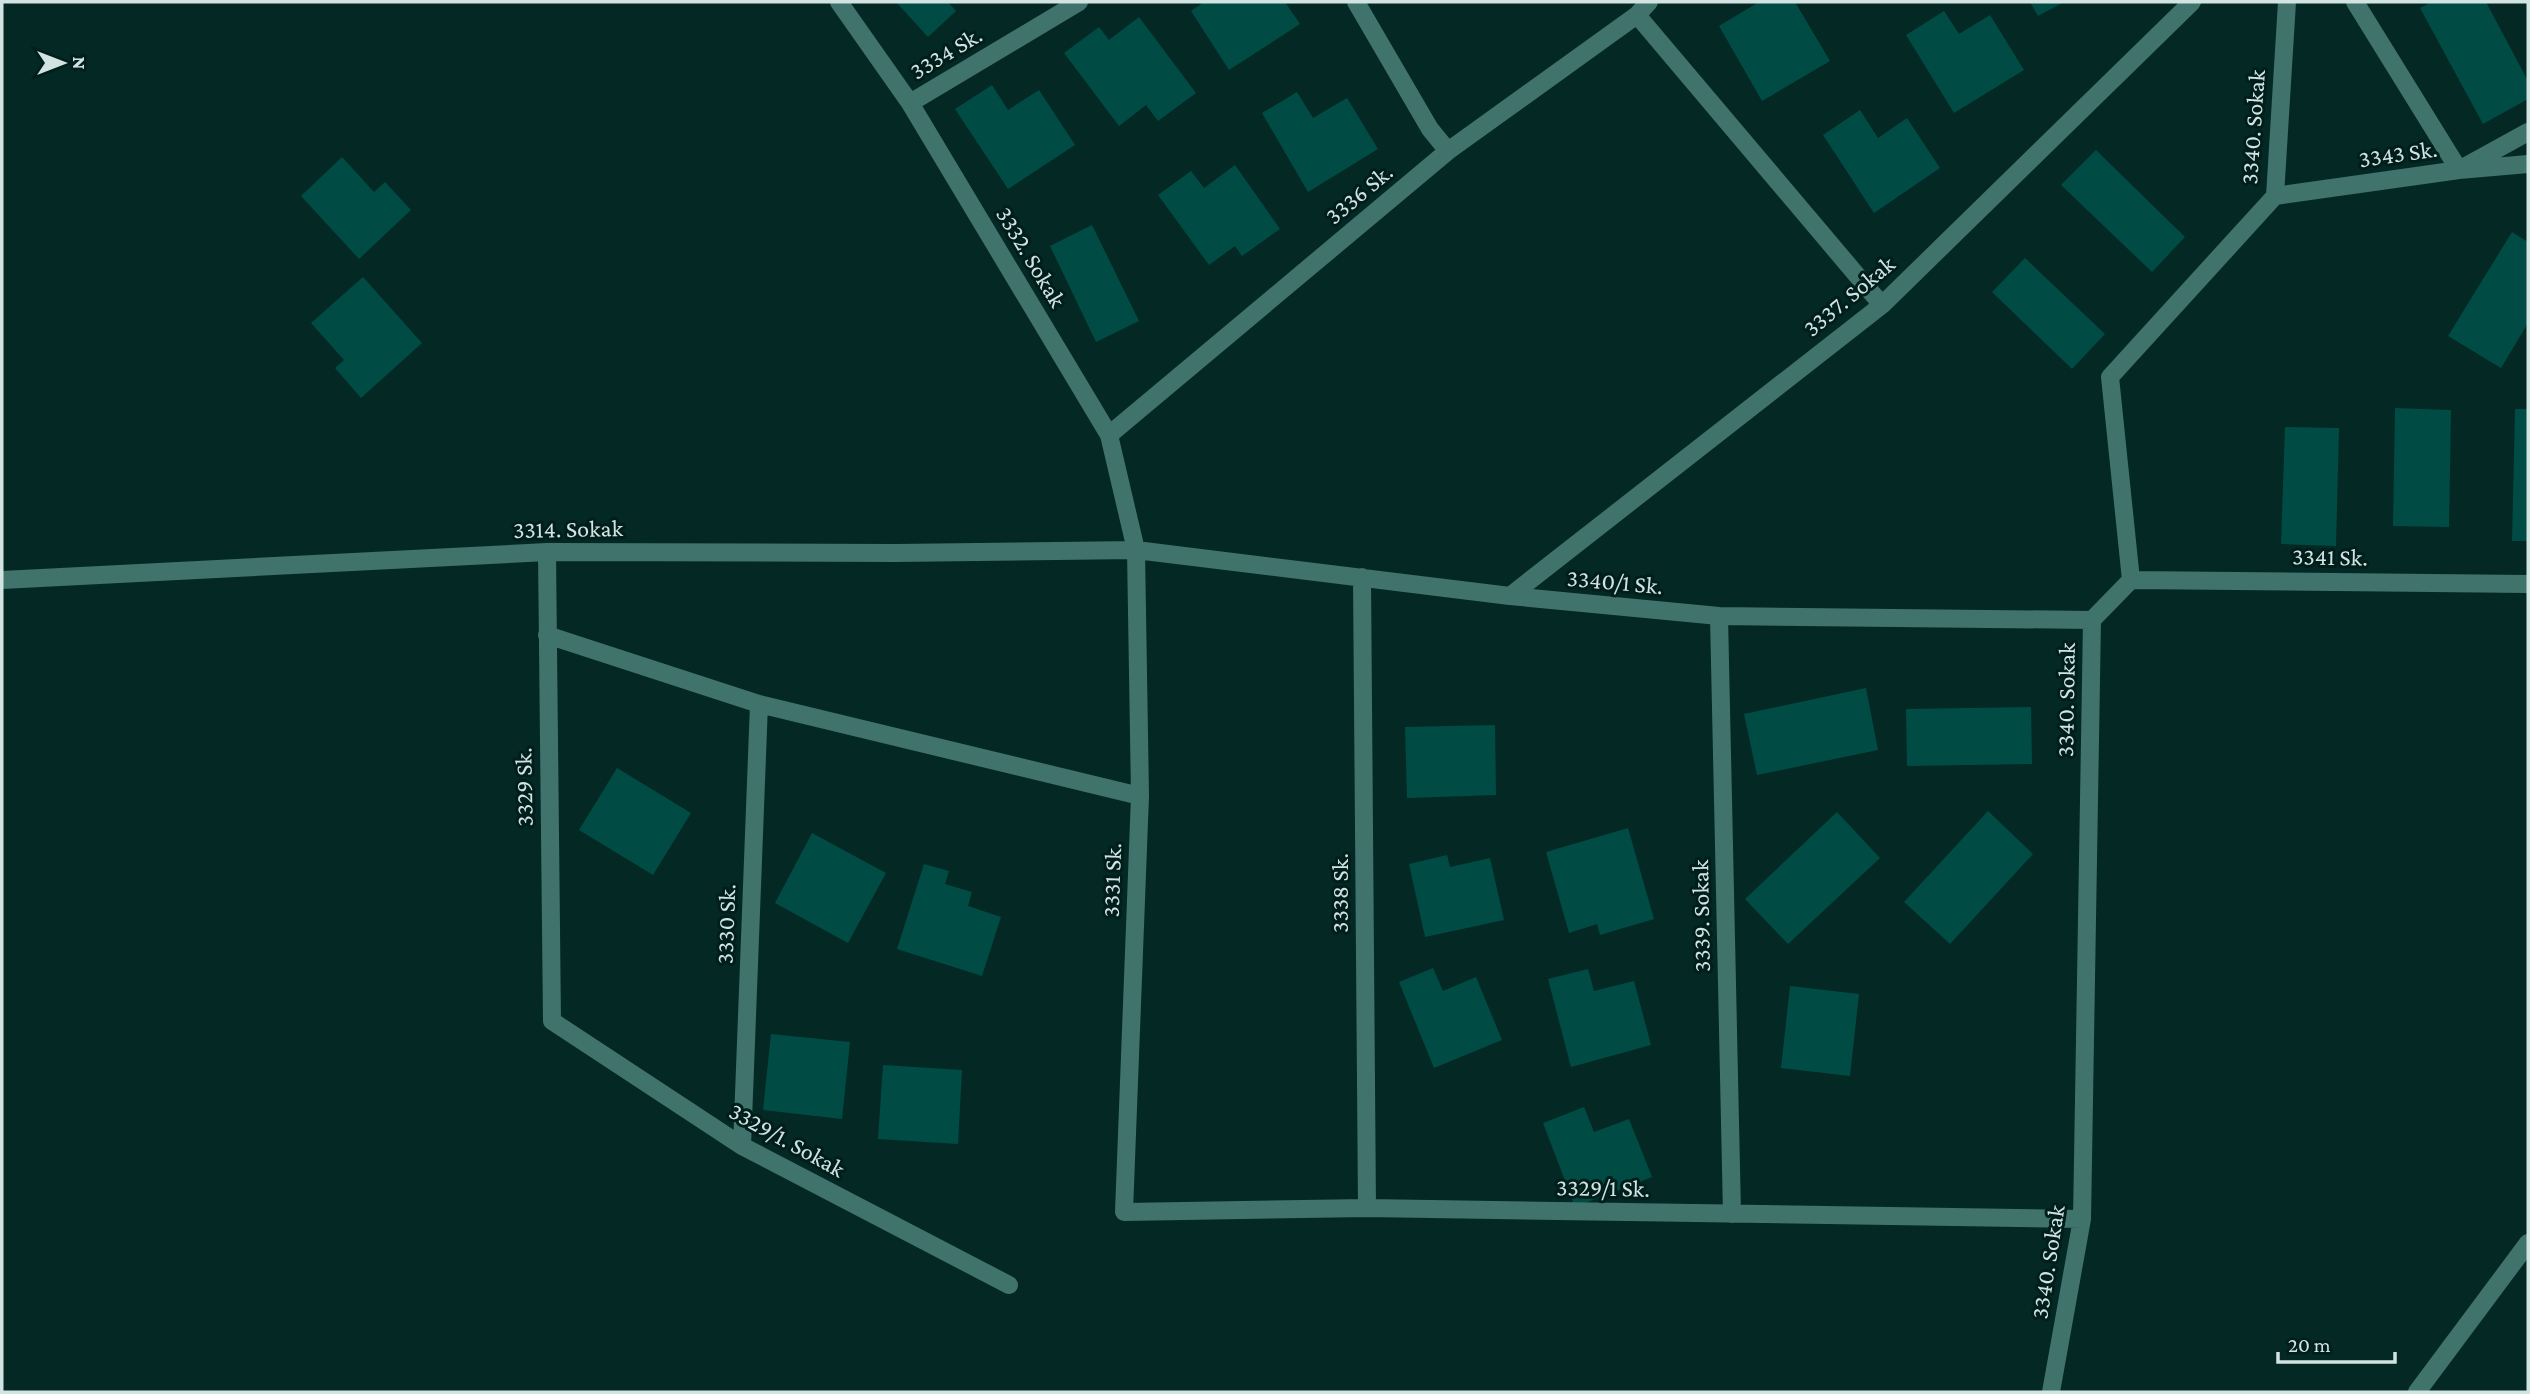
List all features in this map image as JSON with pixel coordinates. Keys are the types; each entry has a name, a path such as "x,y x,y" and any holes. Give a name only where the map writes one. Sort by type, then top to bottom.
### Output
{"street":[{"name":"3332. Sokak","path":"839,2 910,103 1109,435 1136,550"},
{"name":"3334 Sk.","path":"910,103 1079,2"},
{"path":"1356,2 1430,129 1448,151"},
{"name":"3337. Sokak","path":"1510,596 1882,305 2192,2"},
{"name":"3340. Sokak","path":"2051,1392 2082,1219 2092,620 2131,580 2110,377 2275,196 2287,2"},
{"path":"2354,2 2459,170 2528,132"},
{"path":"1643,8 1882,305"},
{"name":"3336 Sk.","path":"1109,435 1448,151 1643,8"},
{"name":"3343 Sk.","path":"2275,196 2459,170 2528,164"},
{"name":"3340/1 Sk.","path":"1136,550 1510,596 1719,616 2092,620"},
{"name":"3314. Sokak","path":"2,580 547,552 895,553 1136,550"},
{"name":"3331 Sk.","path":"1124,1212 1140,796 1136,550"},
{"name":"3329 Sk.","path":"547,552 552,1021"},
{"name":"3338 Sk.","path":"1362,577 1367,1208"},
{"name":"3341 Sk.","path":"2131,580 2528,584"},
{"name":"3339. Sokak","path":"1719,616 1732,1214"},
{"path":"547,635 759,704 1140,796"},
{"name":"3330 Sk.","path":"742,1146 759,704"},
{"name":"3329/1. Sokak","path":"552,1021 742,1146 1009,1284"},
{"name":"3329/1 Sk.","path":"1124,1212 1367,1208 2082,1219"},
{"path":"2417,1392 2528,1243"}],"building":[{"path":"896,2 948,2 956,11 928,37"},
{"path":"1204,2 1285,2 1300,24 1229,70 1191,11"},
{"path":"1759,2 1795,2 1830,61 1762,101 1719,26"},
{"path":"2030,2 2064,2 2038,16"},
{"path":"2431,2 2486,2 2528,81 2528,99 2483,124 2420,8"},
{"path":"1944,11 1959,34 1990,15 2024,70 1954,113 1906,35"},
{"path":"1139,17 1196,93 1158,121 1146,105 1119,126 1064,53 1099,27 1109,40"},
{"path":"992,85 1008,110 1039,90 1075,145 1008,189 955,109"},
{"path":"1297,92 1313,118 1347,98 1378,149 1308,192 1262,113"},
{"path":"1860,110 1878,138 1907,118 1940,168 1874,213 1823,135"},
{"path":"2096,150 2185,237 2152,272 2061,185"},
{"path":"342,157 374,192 385,182 411,210 359,259 301,196"},
{"path":"1235,165 1280,229 1242,256 1235,246 1209,265 1158,195 1191,171 1204,188"},
{"path":"1092,225 1139,321 1096,342 1050,246"},
{"path":"2512,232 2528,242 2528,323 2501,368 2448,336"},
{"path":"2025,258 2105,334 2072,369 1992,292"},
{"path":"363,277 422,343 361,398 335,368 344,360 311,323"},
{"path":"2395,408 2451,410 2449,527 2393,526"},
{"path":"2515,409 2528,409 2528,541 2512,541"},
{"path":"2285,427 2339,428 2336,546 2281,544"},
{"path":"1866,688 1878,750 1757,775 1744,714"},
{"path":"2031,707 2032,764 1907,766 1906,709"},
{"path":"1495,725 1496,795 1407,798 1405,727"},
{"path":"617,768 691,813 653,875 579,830"},
{"path":"1988,811 2033,854 1950,944 1904,902"},
{"path":"1837,812 1880,858 1788,944 1745,899"},
{"path":"1628,828 1654,919 1600,935 1597,924 1569,933 1546,852"},
{"path":"812,833 886,873 848,943 775,903"},
{"path":"1447,855 1450,867 1490,858 1504,920 1425,937 1409,864"},
{"path":"924,864 949,871 945,884 972,892 968,906 1001,917 982,976 897,949"},
{"path":"1433,968 1443,991 1476,977 1502,1040 1434,1068 1399,982"},
{"path":"1588,969 1594,991 1634,981 1651,1045 1571,1067 1548,979"},
{"path":"1790,986 1859,994 1850,1076 1781,1068"},
{"path":"771,1034 850,1042 842,1119 763,1110"},
{"path":"883,1065 962,1070 958,1144 878,1139"},
{"path":"1584,1107 1594,1132 1629,1119 1652,1177 1575,1207 1543,1123"}]}
